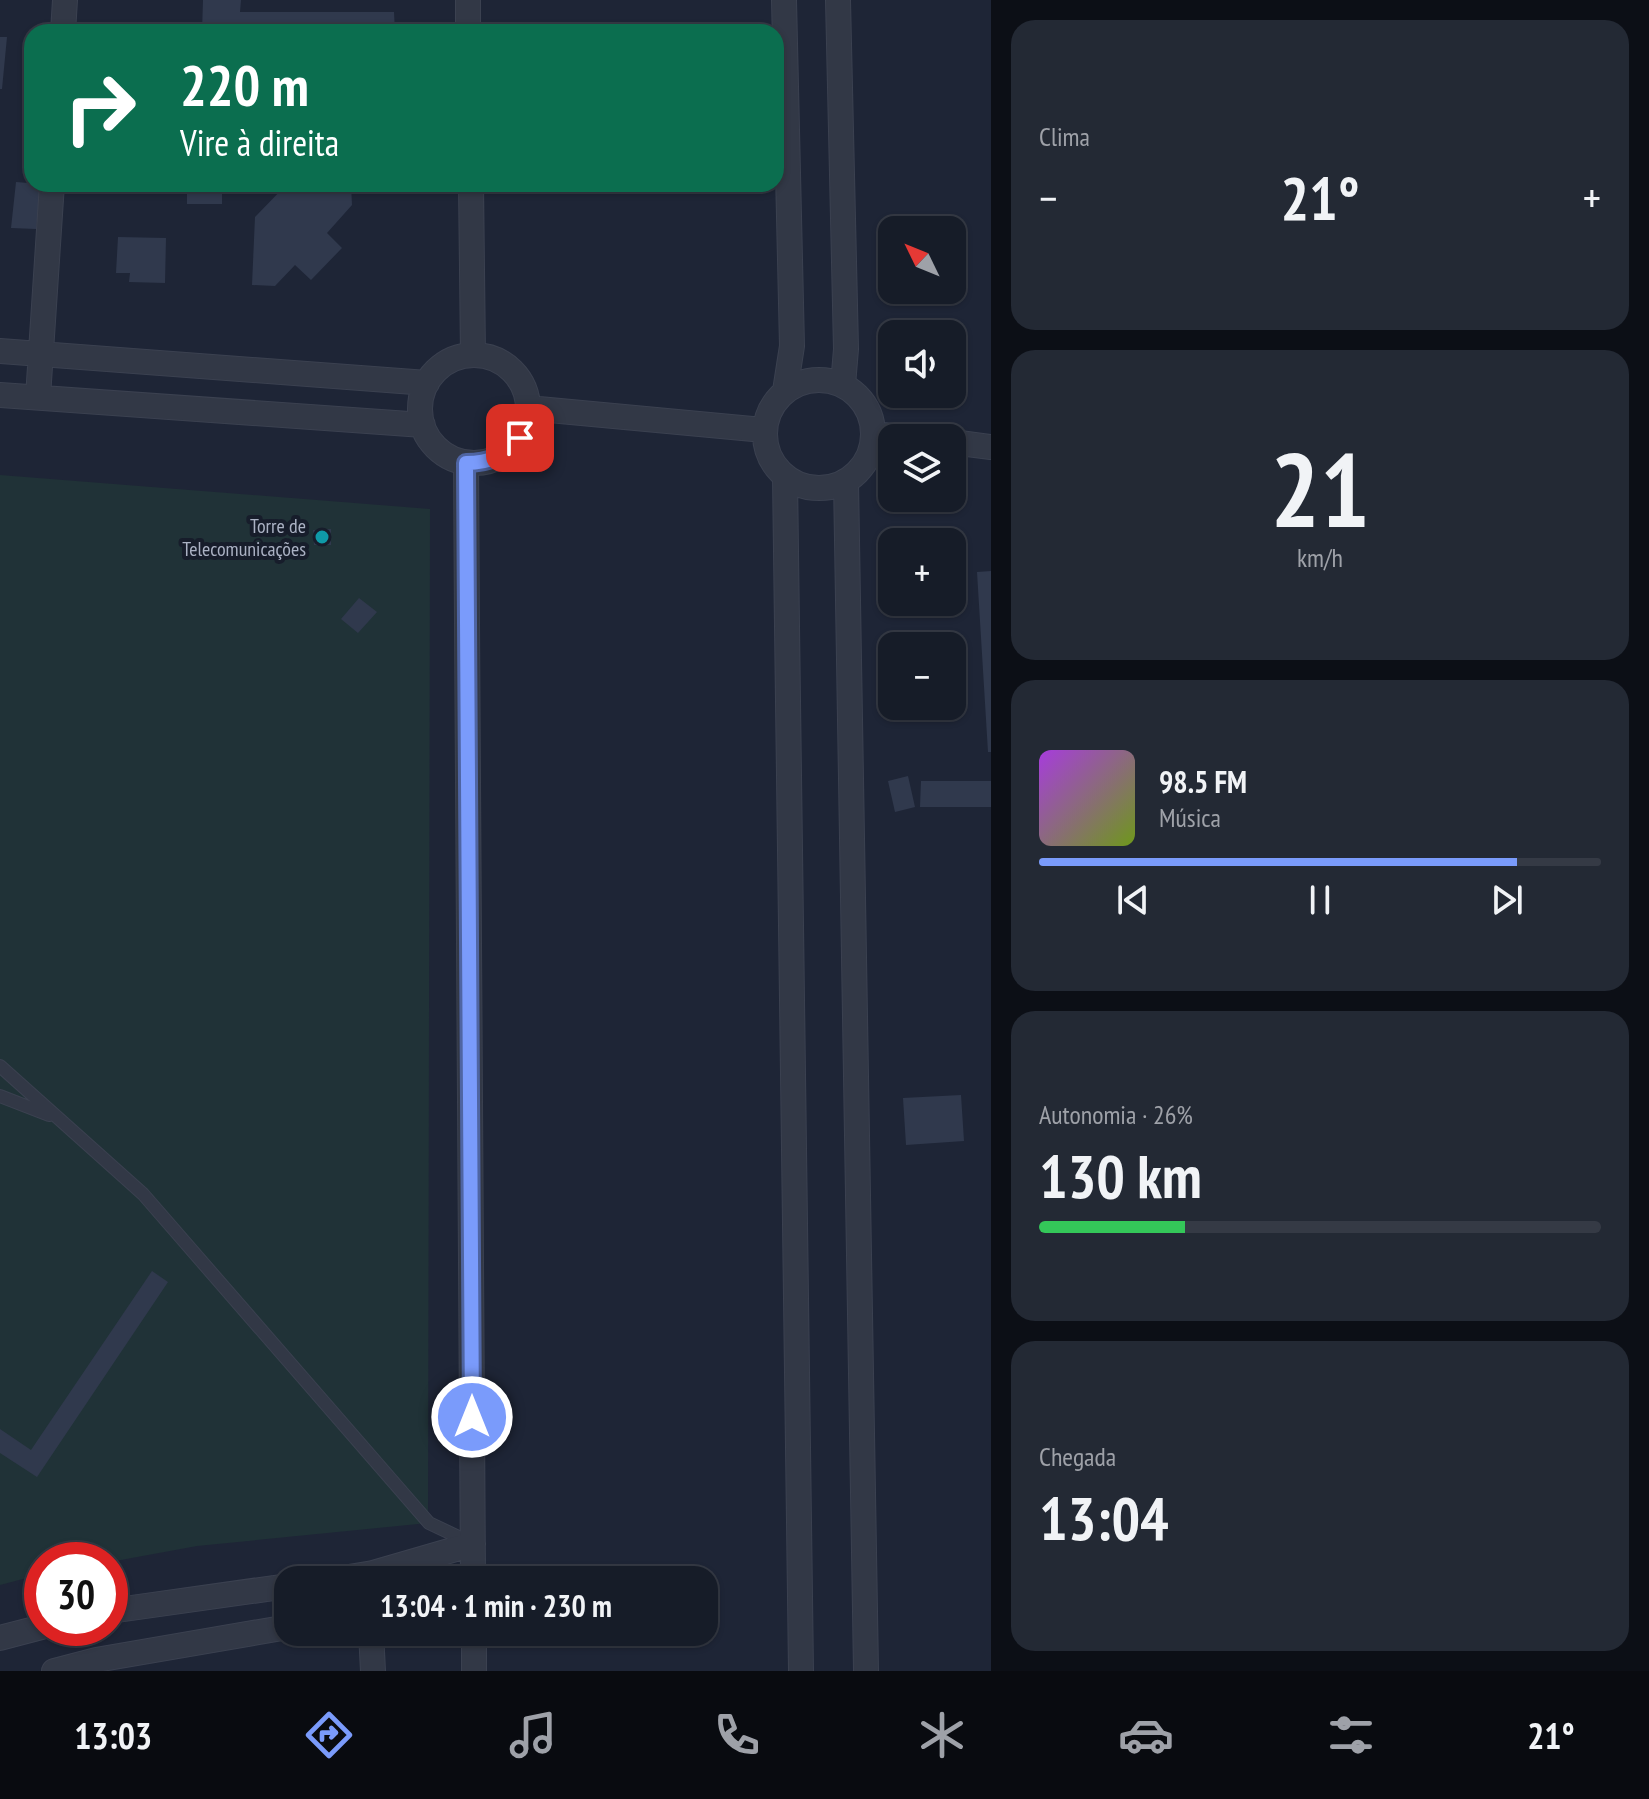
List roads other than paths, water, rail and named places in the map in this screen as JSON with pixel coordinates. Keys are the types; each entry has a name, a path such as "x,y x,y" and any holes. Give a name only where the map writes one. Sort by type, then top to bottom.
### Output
{"street":[{"path":"64,24 65,0"},
{"path":"468,0 468,24"},
{"path":"784,0 792,346 785,391"},
{"path":"838,0 846,349 843,385"},
{"path":"38,397 51,192"},
{"path":"471,192 473,355"},
{"path":"0,351 427,383"},
{"path":"473,355 490,357 518,377 526,391 528,408 527,424 510,450 497,459 482,463 466,463 439,451 429,439 420,411 427,383 446,363 473,355"},
{"path":"813,380 843,385 865,405 871,419 873,434 866,461 846,481 830,488 815,489 799,485 785,477 774,465 766,449 764,430 774,403 785,391 813,380"},
{"path":"0,395 423,425"},
{"path":"528,408 764,430"},
{"path":"873,434 878,435"},
{"path":"966,444 991,447"},
{"path":"466,463 473,1566"},
{"path":"785,477 801,1671"},
{"path":"846,481 866,1671"},
{"path":"404,1566 473,1544"},
{"path":"128,1608 274,1588"},
{"path":"54,1671 96,1660 274,1629"},
{"path":"0,1638 24,1632"},
{"path":"372,1646 373,1671"},
{"path":"474,1646 474,1671"}],"lane":[{"path":"0,1066 143,1194 429,1523 473,1544"},
{"path":"0,1096 58,1118"}],"place":[{"name":"Torre de Telecomunicações","path":"322,537"}]}
